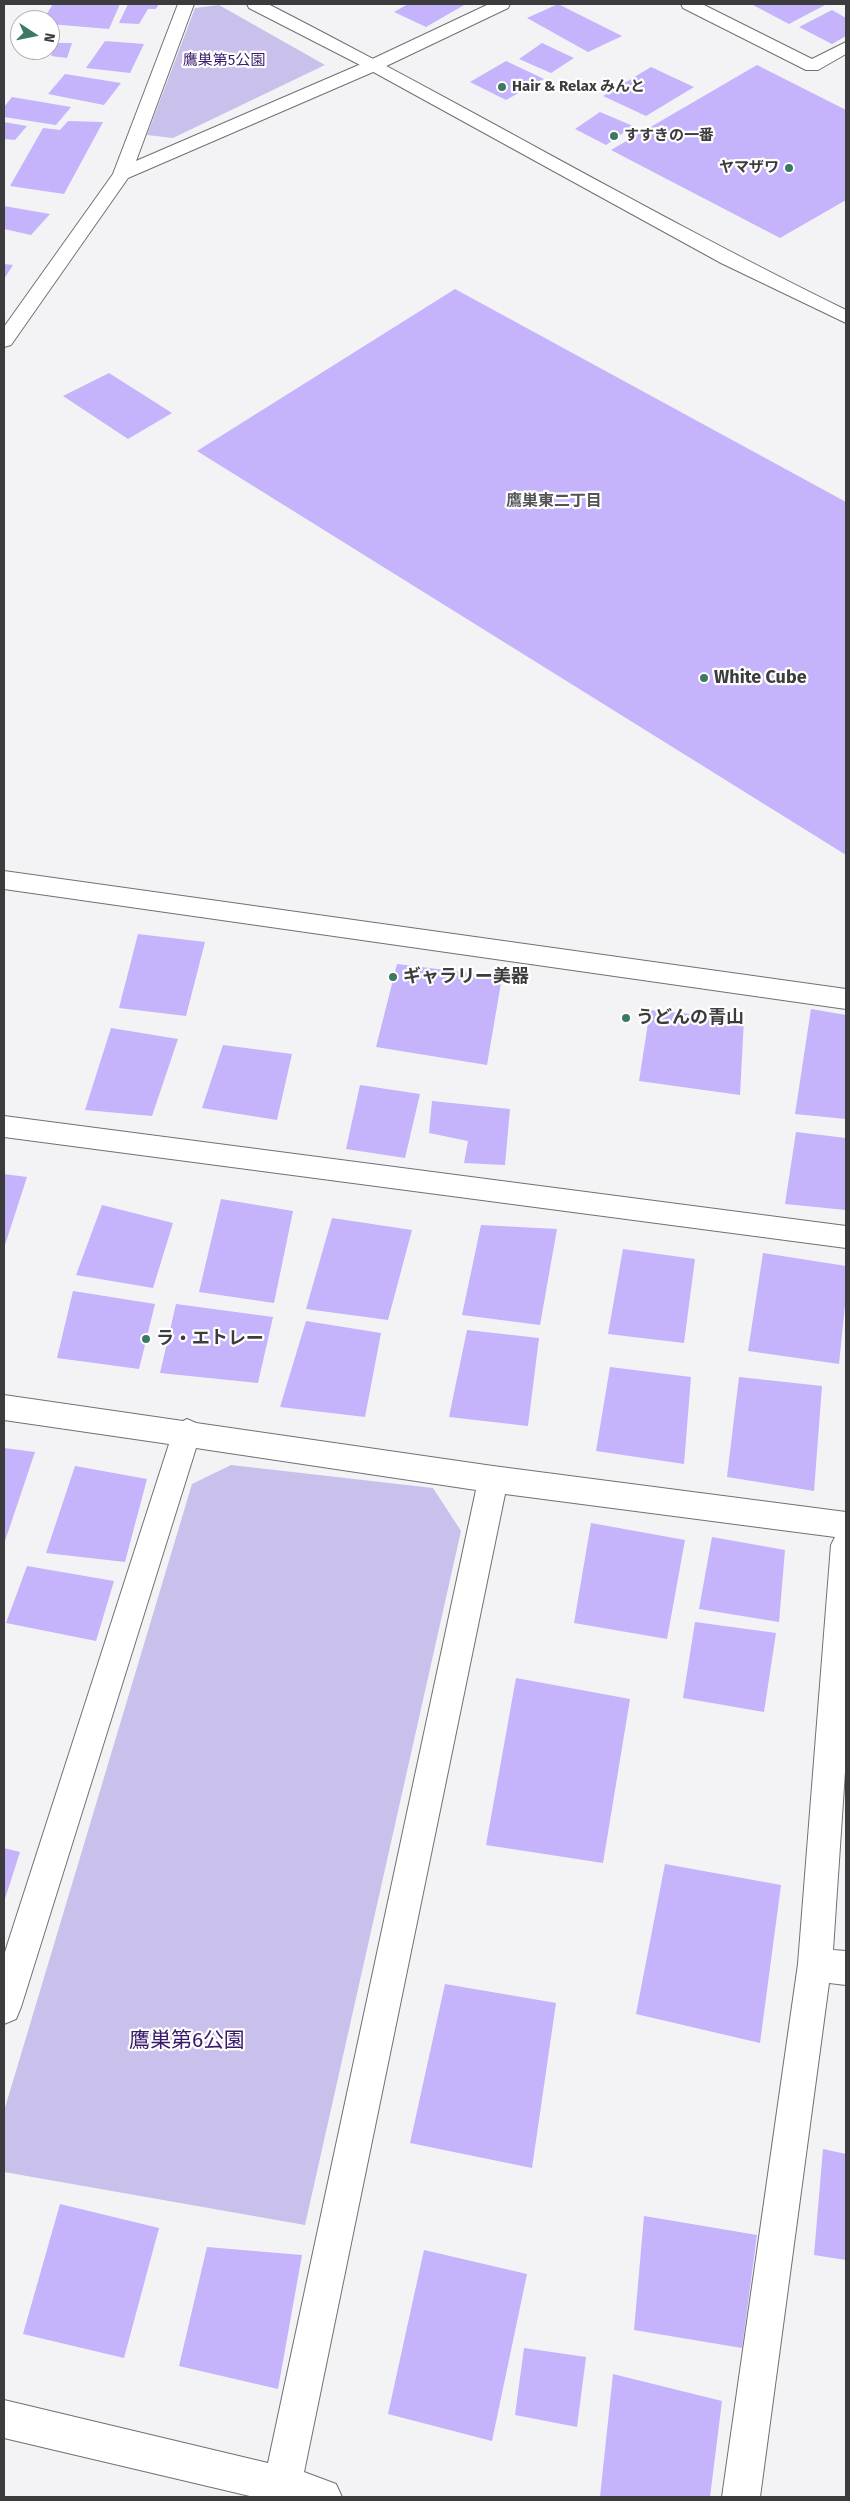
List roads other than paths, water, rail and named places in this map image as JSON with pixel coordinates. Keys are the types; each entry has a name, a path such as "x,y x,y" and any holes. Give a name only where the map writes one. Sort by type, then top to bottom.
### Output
{"street":[{"path":"4,341 122,174 186,4"},
{"path":"255,4 374,65 728,259 846,317"},
{"path":"122,174 374,65 502,4"},
{"path":"689,4 812,66 846,47"},
{"path":"4,880 846,999"},
{"path":"4,1126 846,1237"},
{"path":"4,1406 493,1479 846,1524"},
{"path":"4,2007 187,1432"},
{"path":"282,2485 493,1479"},
{"path":"741,2497 831,1966 846,1545"},
{"path":"4,2419 282,2485 322,2497"}],"place":[{"name":"Hair & Relax みんと","path":"502,87"},
{"name":"すすきの一番","path":"614,136"},
{"name":"ヤマザワ","path":"789,168"},
{"name":"White Cube","path":"704,678"},
{"name":"ギャラリー美器","path":"393,977"},
{"name":"うどんの青山","path":"626,1018"},
{"name":"ラ・エトレー","path":"146,1339"}],"district":[{"name":"鷹巣東二丁目","path":"554,502"}],"park label":[{"name":"鷹巣第5公園","path":"224,61"},
{"name":"鷹巣第6公園","path":"187,2041"}]}
